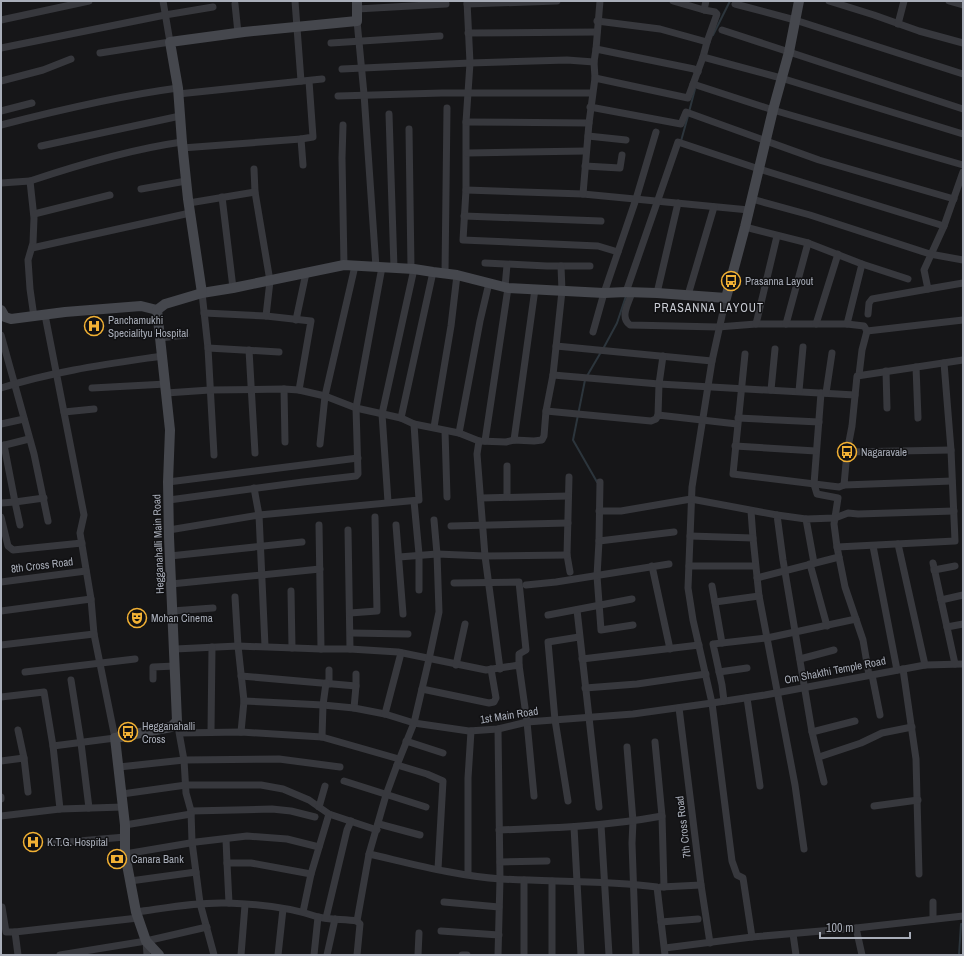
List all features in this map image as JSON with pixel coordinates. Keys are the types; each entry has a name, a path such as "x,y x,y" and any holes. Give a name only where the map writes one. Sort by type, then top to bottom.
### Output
{"street":[{"path":"1,20 89,1"},
{"path":"163,1 178,91 186,181 202,293 208,348 214,455"},
{"path":"1,183 30,181 72,167 164,144 182,145 301,139 313,137 295,1"},
{"path":"557,1 467,3 470,63 466,122 467,153 463,240 598,246 618,252"},
{"path":"583,194 590,107 595,78 594,62 600,1"},
{"path":"704,10 706,1"},
{"path":"752,937 743,878 737,875 732,861 712,703 693,620 688,588 692,488 718,327 745,227 781,78 789,52 799,1"},
{"path":"829,1 919,31 963,43"},
{"path":"898,24 904,1"},
{"path":"950,1 963,5"},
{"path":"595,78 688,98 717,14 716,12 677,2"},
{"path":"235,4 238,33"},
{"path":"169,500 356,476 358,474 356,408 379,267 357,21 357,5 446,4"},
{"path":"736,4 795,20 963,74"},
{"path":"1,48 165,15 214,7"},
{"path":"100,53 238,33 357,21"},
{"path":"597,21 660,29 707,42"},
{"path":"722,30 963,109"},
{"path":"468,33 597,32"},
{"path":"331,43 440,36"},
{"path":"596,49 694,69 698,72"},
{"path":"703,56 781,78 963,134"},
{"path":"1,81 43,70 71,59"},
{"path":"342,69 567,60 594,62"},
{"path":"1,125 134,94 322,79"},
{"path":"693,84 773,110 963,165"},
{"path":"338,96 364,94 592,93"},
{"path":"1,111 32,102"},
{"path":"590,107 681,124 688,113 819,160 954,199"},
{"path":"445,274 447,108"},
{"path":"389,114 394,268"},
{"path":"40,146 180,116"},
{"path":"466,122 589,123"},
{"path":"343,125 342,158 344,265"},
{"path":"388,502 382,414 413,268 410,128"},
{"path":"593,332 604,293 636,199 656,132"},
{"path":"588,136 626,140"},
{"path":"301,139 303,165"},
{"path":"844,485 857,376 859,375 862,350 867,331 864,326 847,324 756,324 718,327 630,326 625,322 624,317 629,292 681,143 759,169 944,226"},
{"path":"467,153 586,151"},
{"path":"585,166 620,168 622,156"},
{"path":"254,169 255,192 270,281 266,316"},
{"path":"928,289 924,270 944,226 962,180 963,172"},
{"path":"30,181 34,214 33,243 28,260 34,317"},
{"path":"141,189 186,181"},
{"path":"466,190 583,194 749,210"},
{"path":"189,203 255,192"},
{"path":"34,214 110,195"},
{"path":"222,198 233,288"},
{"path":"752,199 810,215 930,254 963,260"},
{"path":"657,293 678,203"},
{"path":"688,295 714,207"},
{"path":"32,248 190,213"},
{"path":"464,216 601,220"},
{"path":"745,227 808,243 862,264 908,279"},
{"path":"756,324 777,236"},
{"path":"786,324 808,243"},
{"path":"816,324 838,254"},
{"path":"485,263 507,265 590,266"},
{"path":"847,324 862,264"},
{"path":"2,317 10,319 141,306 157,310 165,304 202,293 270,281 344,265 413,268 457,275 507,287 604,293 657,293 726,298"},
{"path":"500,669 485,556 478,454 482,441 507,287 507,265"},
{"path":"320,444 325,396 355,266"},
{"path":"92,388 299,390 325,396 356,408 401,418 414,424 459,433 482,441 506,442 514,440 542,440 544,436 546,411 553,375 562,291 561,266"},
{"path":"401,418 433,272"},
{"path":"296,320 306,273"},
{"path":"434,427 451,326 457,275"},
{"path":"459,433 480,321 489,283"},
{"path":"868,314 869,303 872,299 963,283"},
{"path":"514,440 535,289"},
{"name":"Hegganahalli Main Road","path":"157,310 170,430 168,482 169,530 177,721"},
{"path":"204,313 266,316 311,321 299,390"},
{"path":"46,315 84,515 80,533 91,600 94,634 115,738 130,881 137,915 146,941 147,955"},
{"path":"867,331 963,320"},
{"path":"1,335 34,454 48,521"},
{"path":"160,338 186,335"},
{"path":"556,346 712,361"},
{"path":"799,392 803,347"},
{"path":"208,348 279,352"},
{"path":"771,390 775,349"},
{"path":"249,350 255,453"},
{"path":"832,353 818,422 814,484 817,494 838,498 834,524 837,547 845,587 862,640 880,715"},
{"path":"745,354 733,474 839,488 844,485 952,481"},
{"path":"1,388 86,367 162,356"},
{"path":"546,411 651,421 656,419 658,415 663,356"},
{"path":"859,375 963,360"},
{"path":"837,547 955,541 951,450 944,363"},
{"path":"916,367 918,418"},
{"path":"886,372 887,408"},
{"path":"553,375 660,384 855,394"},
{"path":"284,389 285,442"},
{"path":"64,412 94,409"},
{"path":"658,415 702,421 818,422"},
{"path":"1,424 24,419"},
{"path":"169,530 259,515 419,500 414,424"},
{"path":"445,431 448,497"},
{"path":"20,525 3,445 29,439"},
{"path":"736,446 816,451"},
{"path":"847,452 951,450"},
{"path":"168,482 358,458"},
{"path":"507,466 507,497"},
{"path":"569,476 567,555 570,572"},
{"path":"600,482 597,576 601,630 633,625"},
{"path":"254,488 259,515 263,575 264,646"},
{"path":"481,498 568,496"},
{"path":"1,503 44,498"},
{"path":"599,511 621,511 692,499 751,511 806,519 835,518 848,513 954,511"},
{"path":"414,501 419,554 419,590"},
{"path":"751,511 759,596 795,785 804,849"},
{"path":"777,515 812,732 824,782"},
{"path":"1,517 8,546 11,549 82,543"},
{"path":"350,613 377,611 375,517"},
{"path":"806,519 812,564 827,626"},
{"path":"358,955 360,924 357,921 369,854 386,795 414,723 439,612 434,520"},
{"path":"451,526 568,523"},
{"path":"319,525 321,649"},
{"path":"396,525 403,614"},
{"path":"348,530 351,633 350,649"},
{"path":"599,541 674,532"},
{"path":"690,536 753,538"},
{"path":"170,556 302,542"},
{"path":"898,544 925,665"},
{"path":"873,546 912,727 916,759 918,800 919,874"},
{"path":"399,557 419,554 485,556 567,555"},
{"path":"757,578 839,556"},
{"path":"933,563 955,664"},
{"path":"526,585 597,576 668,564"},
{"path":"652,566 670,649"},
{"path":"689,566 755,566"},
{"path":"934,570 955,566"},
{"path":"171,584 320,569"},
{"name":"8th Cross Road","path":"1,582 86,571"},
{"path":"454,582 519,582 526,650 519,654 519,665 527,722 534,796"},
{"path":"712,586 722,643"},
{"path":"291,590 292,648"},
{"path":"941,600 963,595"},
{"path":"715,602 759,596"},
{"path":"235,597 238,646 244,701 241,732"},
{"path":"548,615 632,599"},
{"path":"1,611 91,600"},
{"path":"172,611 213,608"},
{"path":"577,610 599,807"},
{"path":"724,702 713,644 767,638 856,619"},
{"path":"456,665 465,624"},
{"path":"947,627 963,624"},
{"path":"351,633 408,634"},
{"path":"1,646 94,634"},
{"path":"568,802 555,720 548,642 579,637"},
{"path":"582,659 699,645"},
{"path":"175,649 264,646 350,649 401,653 486,670 519,665"},
{"path":"211,732 212,647"},
{"path":"800,659 834,650"},
{"path":"384,714 401,653"},
{"path":"25,672 135,659"},
{"name":"Om Shakthi Temple Road","path":"712,703 778,693 925,665 963,664"},
{"path":"153,679 153,667 175,666"},
{"path":"719,672 747,668"},
{"path":"322,737 323,705 328,684 329,670"},
{"path":"422,689 494,702 496,698 491,670"},
{"path":"354,708 356,674"},
{"path":"585,688 637,684 706,674"},
{"path":"241,676 356,686"},
{"path":"71,680 89,808"},
{"path":"1,697 44,692 53,746 60,809"},
{"path":"747,698 760,786"},
{"name":"1st Main Road","path":"244,701 354,708 384,714 414,723 471,731 498,729 527,722 589,718 712,703"},
{"name":"7th Cross Road","path":"679,708 701,885 710,943"},
{"path":"53,746 115,738 171,727 177,721"},
{"path":"177,721 184,760 186,793 191,812 192,842 200,904 214,955"},
{"path":"812,732 855,721"},
{"path":"819,757 861,743 882,733 912,727"},
{"path":"498,729 500,862 498,955"},
{"path":"18,730 24,758 28,792"},
{"path":"468,874 468,778 471,731"},
{"path":"180,733 241,732 322,737 398,762 443,781 438,869"},
{"path":"406,741 443,753"},
{"path":"655,742 662,816 661,922 665,952 710,943 752,937 856,928 963,916"},
{"path":"627,747 633,821 632,843 636,955"},
{"path":"1,761 24,758"},
{"path":"119,767 184,760 279,760 340,767"},
{"path":"344,781 426,807"},
{"path":"122,794 186,785 261,785 283,789 309,800 329,814 351,821 420,834"},
{"path":"319,807 325,786"},
{"path":"874,806 918,800"},
{"path":"1,816 60,809 123,807"},
{"path":"125,825 191,812 272,809 291,811 315,817"},
{"path":"303,912 319,847 329,814"},
{"path":"499,830 601,825 662,816"},
{"path":"326,918 347,830 351,821"},
{"path":"601,825 609,955"},
{"path":"574,826 581,955"},
{"path":"126,854 192,842 226,840 247,836 287,839 319,847"},
{"path":"56,843 125,837"},
{"path":"226,840 229,903"},
{"path":"369,854 438,869 500,879 633,884 661,887 701,885"},
{"path":"500,862 546,861"},
{"path":"227,863 251,863 312,874"},
{"path":"130,881 196,872"},
{"path":"524,880 524,955"},
{"path":"552,881 552,955"},
{"path":"444,902 500,907"},
{"path":"933,902 934,919"},
{"path":"2,907 6,932 137,915 200,904 229,903 282,909 303,912 326,918 357,921"},
{"path":"241,955 245,905"},
{"path":"278,955 282,909"},
{"path":"314,955 318,916"},
{"path":"327,955 335,919"},
{"path":"661,922 698,919"},
{"path":"62,955 90,953 207,927"},
{"path":"856,928 862,955"},
{"path":"441,931 499,935"},
{"path":"15,932 18,955"},
{"path":"418,955 419,933"},
{"path":"793,934 796,955"},
{"path":"146,941 159,955"},
{"path":"462,955 467,955"}],"waterway":[{"path":"713,35 730,1"},
{"path":"689,112 695,89"},
{"path":"681,141 688,116"},
{"path":"603,349 617,323 626,296"},
{"path":"587,376 601,352"},
{"path":"585,380 573,440 597,482"},
{"path":"959,955 961,924 963,924"}],"place":[{"name":"Prasanna Layout","path":"731,281"},
{"name":"Panchamukhi Specialityu Hospital","path":"94,326"},
{"name":"Nagaravale","path":"847,452"},
{"name":"Mohan Cinema","path":"137,618"},
{"name":"Hegganahalli Cross","path":"128,732"},
{"name":"K.T.G. Hospital","path":"33,842"},
{"name":"Canara Bank","path":"117,859"}],"district":[{"name":"PRASANNA LAYOUT","path":"709,308"}]}
